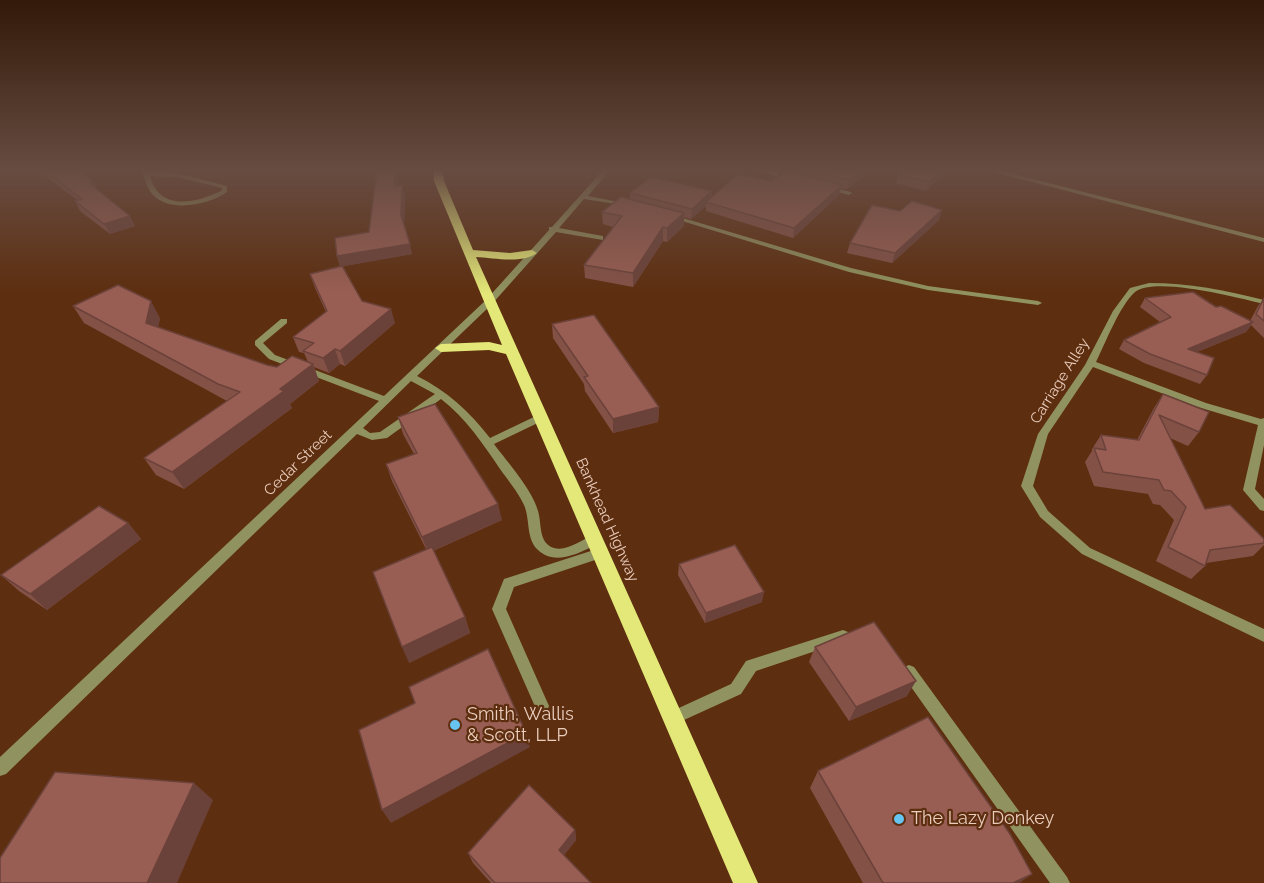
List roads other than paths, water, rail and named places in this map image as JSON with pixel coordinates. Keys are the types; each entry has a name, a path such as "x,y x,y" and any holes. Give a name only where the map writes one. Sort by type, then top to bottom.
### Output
{"main road":[{"name":"Bankhead Highway","path":"451,211 489,302 746,883"},
{"path":"469,254 510,256 532,253"},
{"path":"441,348 489,346 511,351"}],"street":[{"name":"Cedar Street","path":"0,768 489,302 569,211"},
{"path":"1151,211 1264,240"},
{"path":"662,213 849,270 928,288 1038,303"},
{"path":"552,229 600,238"},
{"name":"Carriage Alley","path":"1264,302 1215,290 1178,285 1149,285 1133,290 1117,311 1091,363 1043,434 1027,486 1044,514 1086,551 1264,636"},
{"path":"284,321 258,344 272,357 386,400"},
{"path":"1091,363 1202,405 1264,422 1249,490 1264,507"},
{"path":"410,377 442,394 470,418 531,507 534,536 544,546 552,552 566,553 597,547"},
{"path":"357,428 364,435 374,437 383,435 442,394"},
{"path":"488,443 540,418"},
{"path":"542,706 499,609 509,583 597,547"},
{"path":"673,718 736,689 751,666 853,633"},
{"path":"903,664 1061,883"}],"place":[{"name":"Smith, Wallis & Scott, LLP","path":"455,725"},
{"name":"The Lazy Donkey","path":"899,819"}]}
